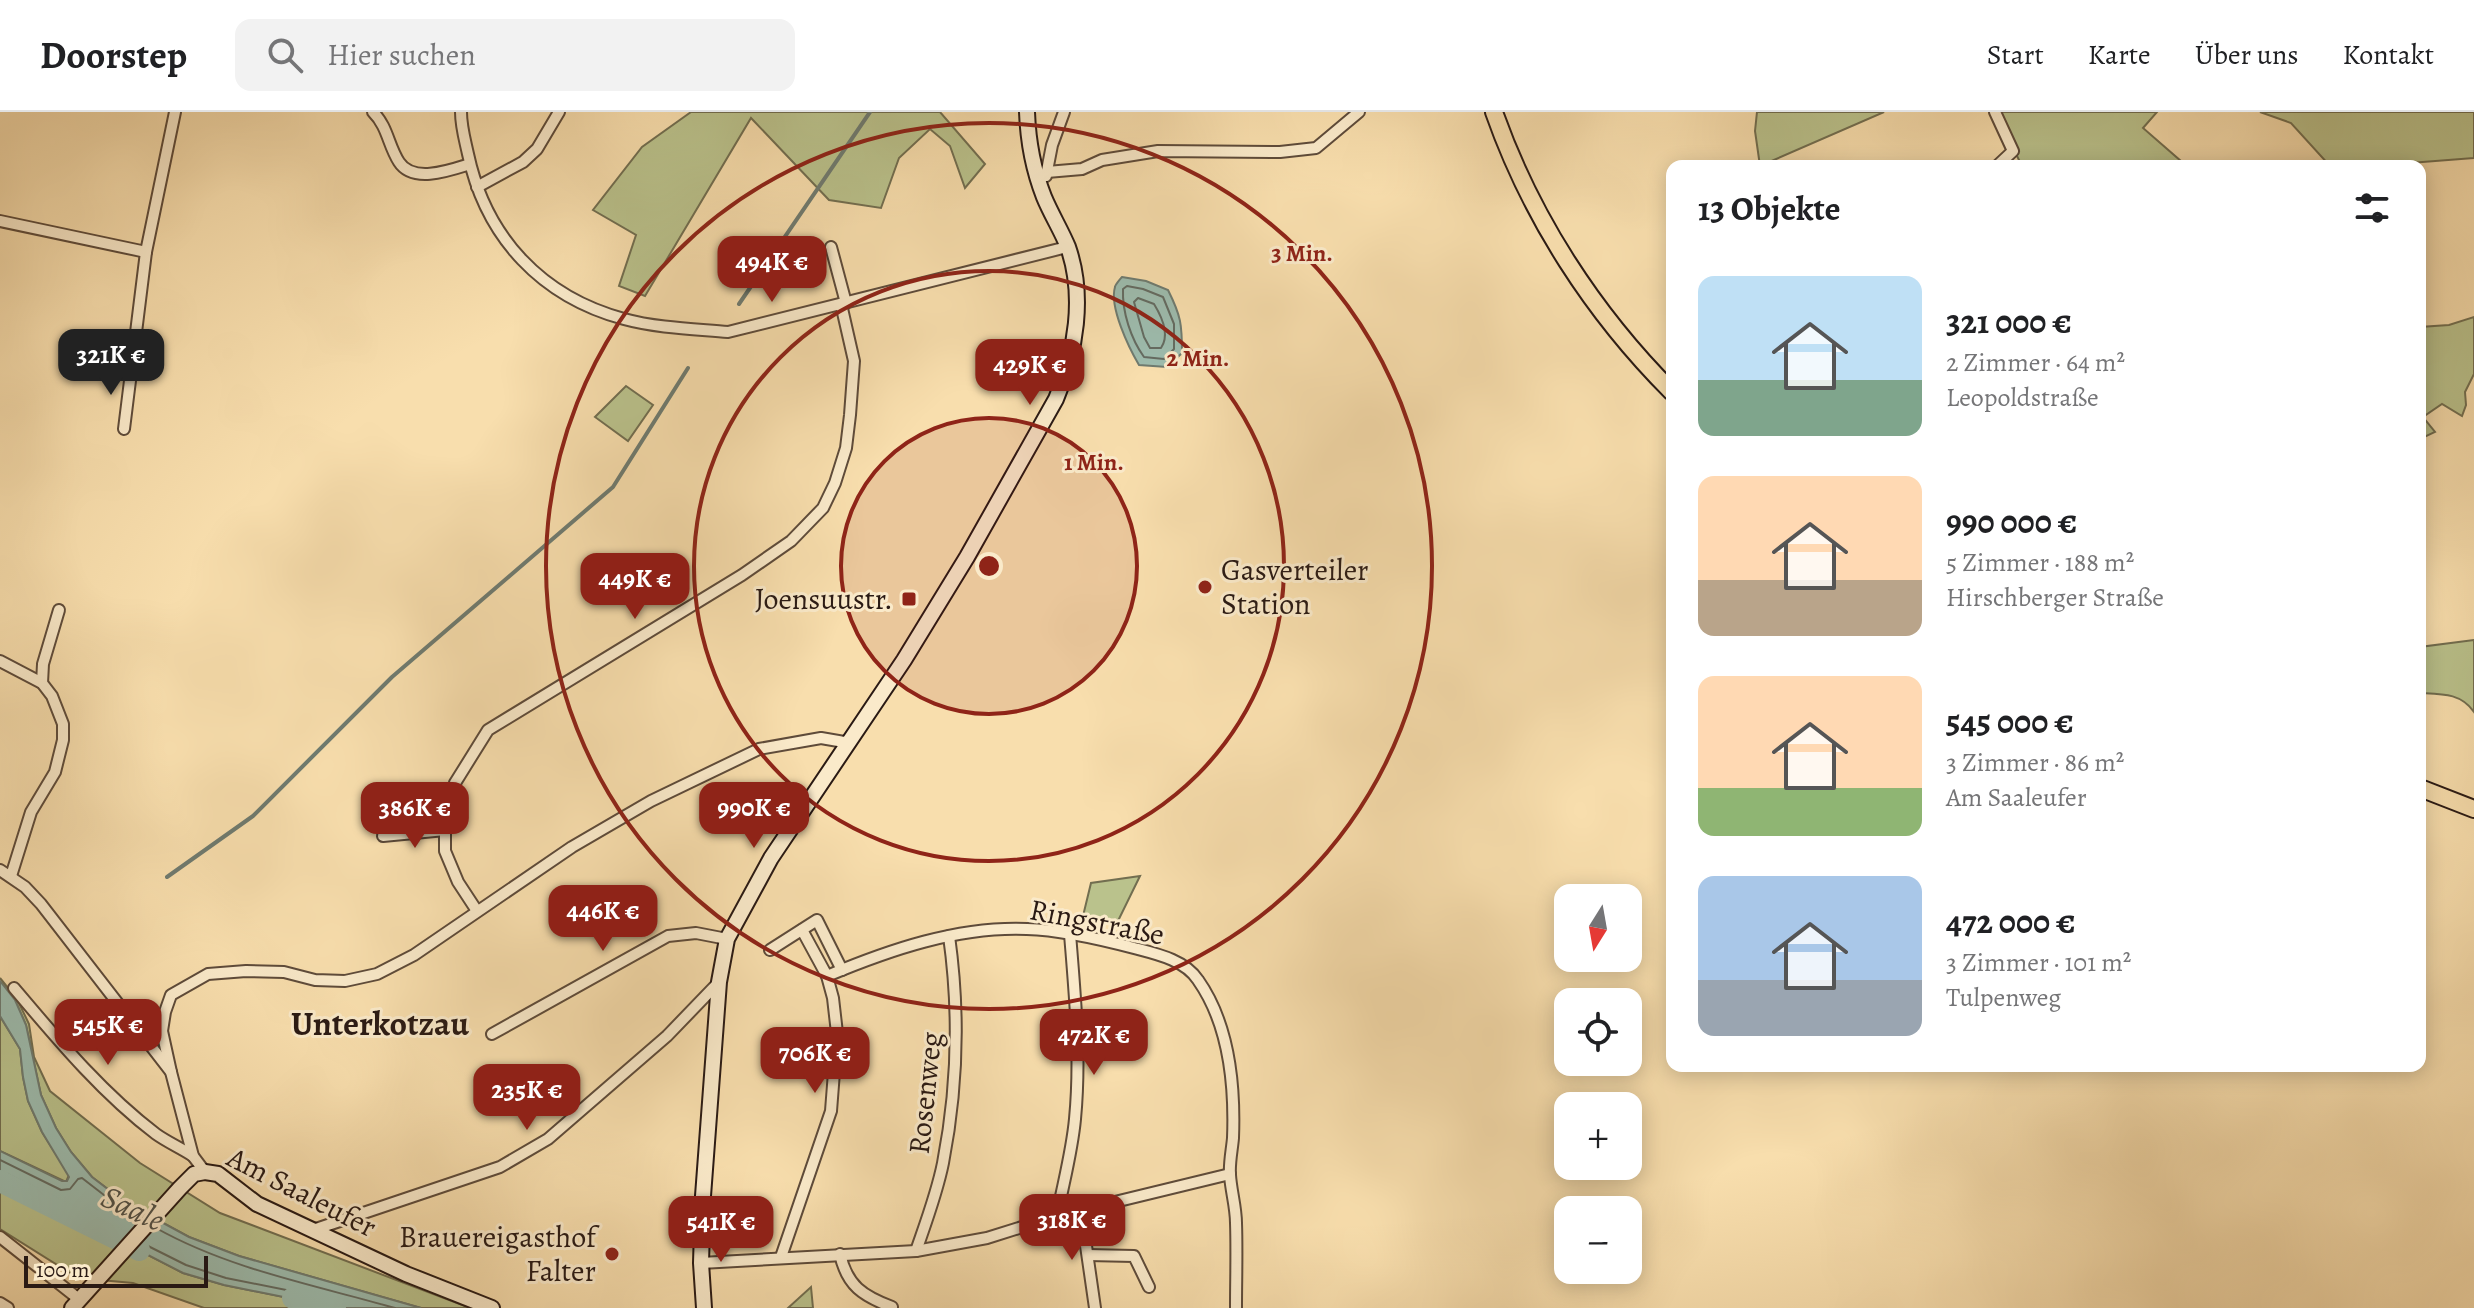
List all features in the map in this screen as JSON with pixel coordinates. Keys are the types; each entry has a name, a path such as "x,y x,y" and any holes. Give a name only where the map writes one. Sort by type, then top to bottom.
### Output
{"main road":[{"path":"704,1308 701,1263 703,1196 717,985 727,939 771,858 850,743 967,557 1056,399 1068,372 1076,324 1075,277 1067,247 1043,194 1028,143 1027,112"},
{"path":"1497,119 1527,191 1579,280 1626,342 1666,385"},
{"path":"2426,790 2474,809"},
{"name":"Am Saaleufer","path":"76,1304 180,1188 194,1174 205,1172 218,1174 257,1204 406,1274 492,1308"}],"street":[{"path":"124,429 146,252 175,112"},
{"path":"373,112 382,121 398,161 404,168 426,173 444,172 470,164"},
{"path":"461,112 461,124 477,187 493,223 520,258 548,285 588,307 626,320 728,332 1067,247"},
{"path":"477,187 523,162 537,149 559,112"},
{"path":"1043,194 1052,145 1064,112"},
{"path":"1047,172 1082,169 1102,160 1158,151 1280,152 1316,148 1359,112"},
{"path":"1995,112 2013,151 2003,160"},
{"path":"0,221 146,252"},
{"path":"477,911 458,882 445,851 445,817 455,783 488,730 742,575 791,541 823,508 846,448 854,361 831,247"},
{"path":"42,683 43,664 59,610"},
{"path":"0,661 42,683 52,696 63,724 63,740 55,772 31,812 11,876"},
{"path":"205,1172 193,1156 162,1031 171,995 208,974 284,972 315,980 345,981 377,974 414,955 572,847 651,801 759,749 821,738 850,743"},
{"path":"383,836 445,830"},
{"path":"0,870 11,876 41,904 171,1072"},
{"path":"770,950 817,920 842,970"},
{"name":"Ringstraße","path":"827,976 911,945 949,936 1027,929 1070,934 1164,956 1184,966 1197,978 1214,1008 1225,1042 1232,1090 1230,1174 1236,1220 1236,1308"},
{"path":"781,1257 831,1111 837,1033 827,976 802,930"},
{"path":"492,1034 668,936 696,933 727,939"},
{"path":"1057,1216 1075,1122 1078,1065 1070,934"},
{"name":"Rosenweg","path":"916,1251 943,1165 955,1073 958,1030 956,983 949,936"},
{"path":"313,1230 500,1167 548,1139 667,1036 717,985"},
{"name":"Am Saaleufer","path":"14,988 106,1090 156,1134 193,1156"},
{"path":"701,1263 916,1251 987,1238 1057,1216 1230,1174"},
{"path":"1081,1211 1095,1308"},
{"path":"0,1237 76,1304"},
{"path":"840,1254 843,1268 853,1285 868,1298 892,1307"},
{"path":"1088,1255 1134,1256 1149,1287"},
{"path":"0,1303 8,1308"}],"green space":[{"path":"691,112 940,112 985,164 965,188 950,146 930,129 899,158 881,208 829,200 751,118 645,296 619,286 636,235 593,210 642,147"},
{"path":"1757,112 1884,112 1774,160 1759,160 1755,131"},
{"path":"1995,112 2157,112 2143,128 2180,160 2019,160"},
{"path":"2260,112 2474,112 2474,158 2426,162 2325,160 2291,123"},
{"path":"2474,317 2474,374 2465,392 2466,405 2462,416 2442,404 2426,415 2426,327 2449,325"},
{"path":"626,386 653,405 628,441 595,417"},
{"path":"2426,421 2435,432 2426,436"},
{"path":"2474,640 2474,712 2457,698 2426,693 2426,646"},
{"path":"1140,876 1116,925 1083,916 1091,883"},
{"path":"0,978 17,999 29,1024 34,1057 50,1091 140,1163 220,1213 470,1308 421,1308 239,1256 189,1237 126,1203 92,1177 56,1128 41,1095 26,1025 15,1000"},
{"path":"0,1016 20,1049 28,1101 42,1132 69,1175 66,1182 0,1151"},
{"path":"0,1179 183,1273 224,1285 338,1308 204,1308 133,1283 78,1278 0,1229"},
{"path":"811,1287 813,1308 788,1308"}],"water":[{"path":"1122,277 1146,281 1168,290 1180,320 1182,353 1167,367 1139,365 1130,348 1115,305 1115,287"},
{"path":"0,981 15,1000 26,1025 41,1095 56,1128 92,1177 126,1203 189,1237 239,1256 421,1308 338,1308 224,1285 183,1273 0,1179 0,1151 62,1181 67,1181 69,1177 28,1101 20,1049 0,1016"}],"waterway":[{"path":"739,304 870,112"},
{"path":"167,877 253,816 392,677 613,487 688,368"},
{"name":"Saale","path":"0,1181 139,1250"},
{"name":"Saale","path":"293,1298 335,1308"}],"place":[{"name":"Gasverteiler Station","path":"1205,587"},
{"name":"Joensuustr.","path":"909,599"},
{"name":"Brauereigasthof Falter","path":"612,1254"}],"district":[{"name":"Unterkotzau","path":"380,1023"}]}
